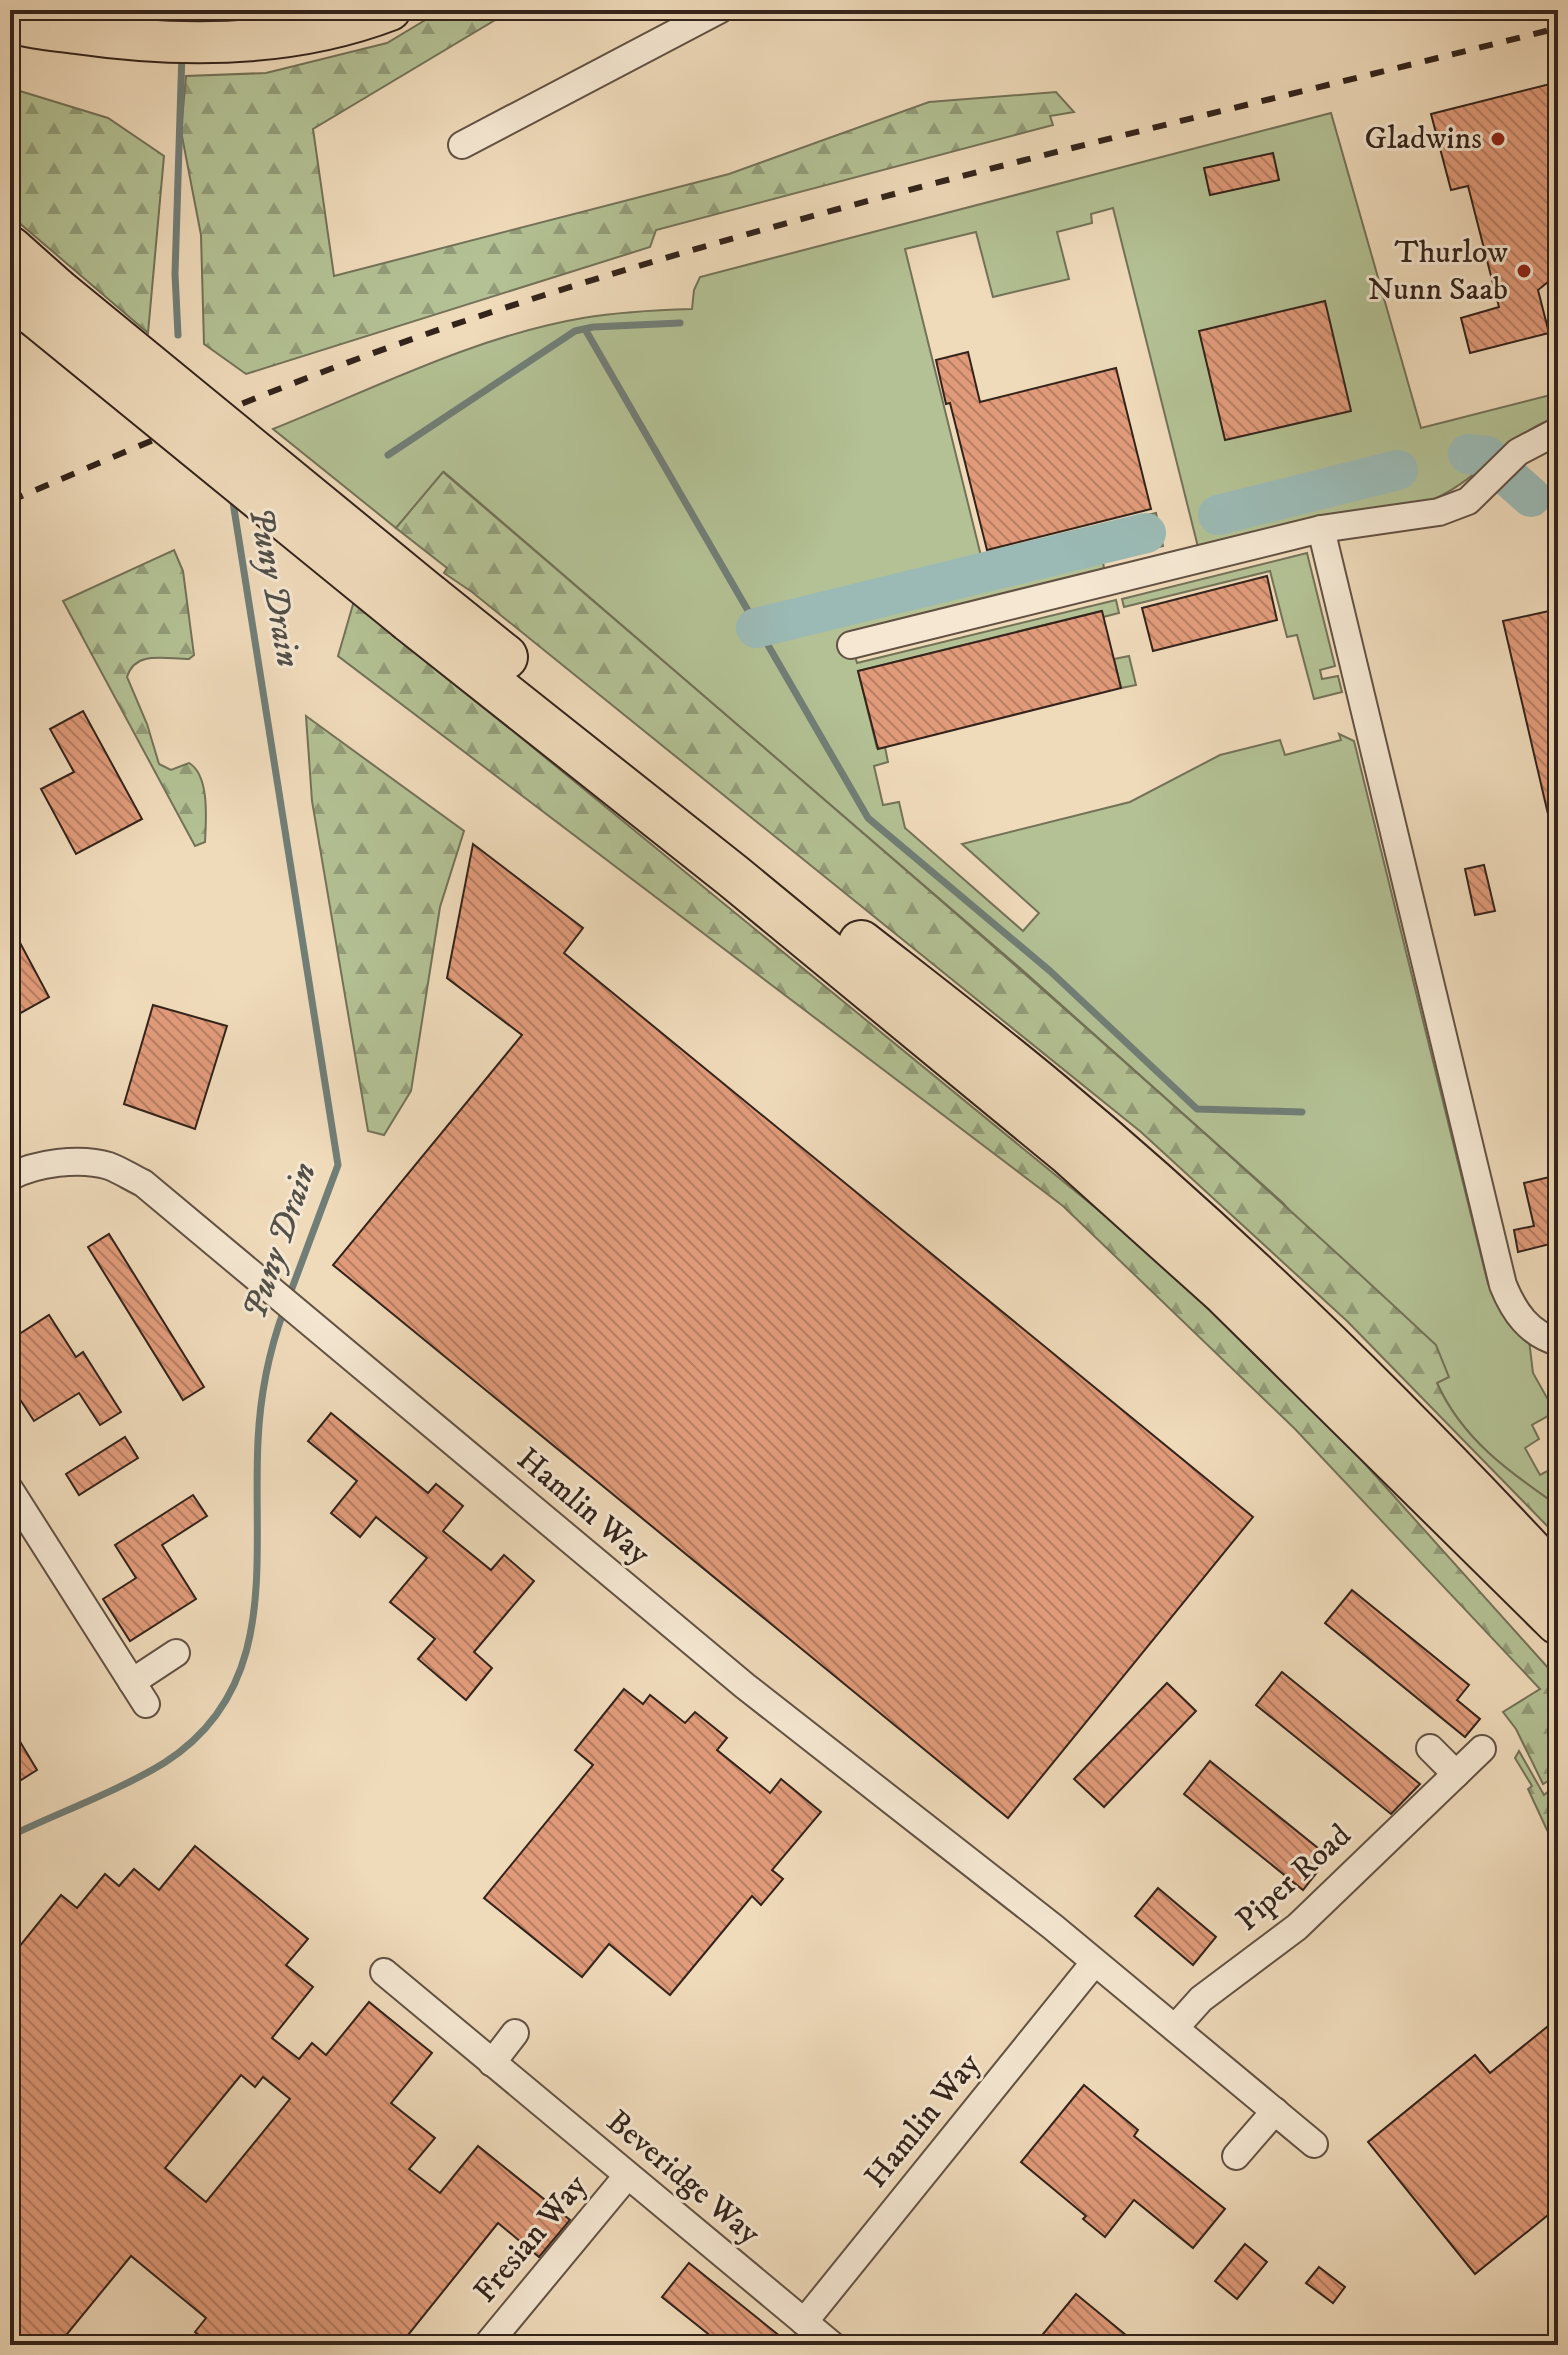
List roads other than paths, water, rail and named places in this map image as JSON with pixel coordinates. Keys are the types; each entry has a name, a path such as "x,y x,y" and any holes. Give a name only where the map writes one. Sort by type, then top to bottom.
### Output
{"highway":[{"path":"10,249 34,299 420,608 1051,1094 1314,1330 1475,1490 1554,1579"},
{"path":"420,608 733,876 1068,1152 1226,1294 1558,1622"},
{"path":"1464,1528 1558,1652"}],"main road":[{"path":"10,21 116,39 234,43 313,31 390,10"}],"street":[{"path":"462,145 719,10"},
{"path":"851,645 1321,529 1439,512 1468,501 1518,452 1558,431"},
{"path":"1321,529 1503,1285 1513,1309 1529,1326 1558,1342"},
{"name":"Hamlin Way","path":"10,1177 23,1170 68,1163 108,1166 143,1183 745,1686 1175,2028 1314,2144"},
{"path":"10,1490 139,1693 176,1653"},
{"path":"1430,1748 1456,1774"},
{"name":"Piper Road","path":"1175,2028 1201,1999 1297,1927 1482,1749"},
{"name":"Hamlin Way","path":"804,2322 1094,1963"},
{"name":"Beveridge Way","path":"384,1972 832,2345"},
{"path":"492,2063 515,2033"},
{"path":"1236,2156 1275,2111"},
{"name":"Fresian Way","path":"487,2345 627,2176"}],"waterway":[{"name":"Puny Drain","path":"183,10 183,28"},
{"name":"Puny Drain","path":"178,335 175,274 182,52"},
{"path":"388,455 575,331 593,327 680,323"},
{"path":"585,329 868,818 1050,971 1197,1109 1302,1112"},
{"path":"1468,454 1487,456"},
{"path":"1218,515 1398,470"},
{"path":"1512,480 1531,497"},
{"name":"Puny Drain","path":"232,496 338,1165 288,1299"},
{"path":"756,628 1146,533"},
{"name":"Puny Drain","path":"10,1836 109,1792 164,1763 202,1732 228,1698 244,1659 253,1618 257,1575 259,1424 270,1358 284,1310"}],"railway":[{"path":"10,501 332,368 578,284 996,167 1558,28"}],"place":[{"name":"Gladwins","path":"1498,139"},
{"name":"Thurlow Nunn Saab","path":"1524,271"}]}
